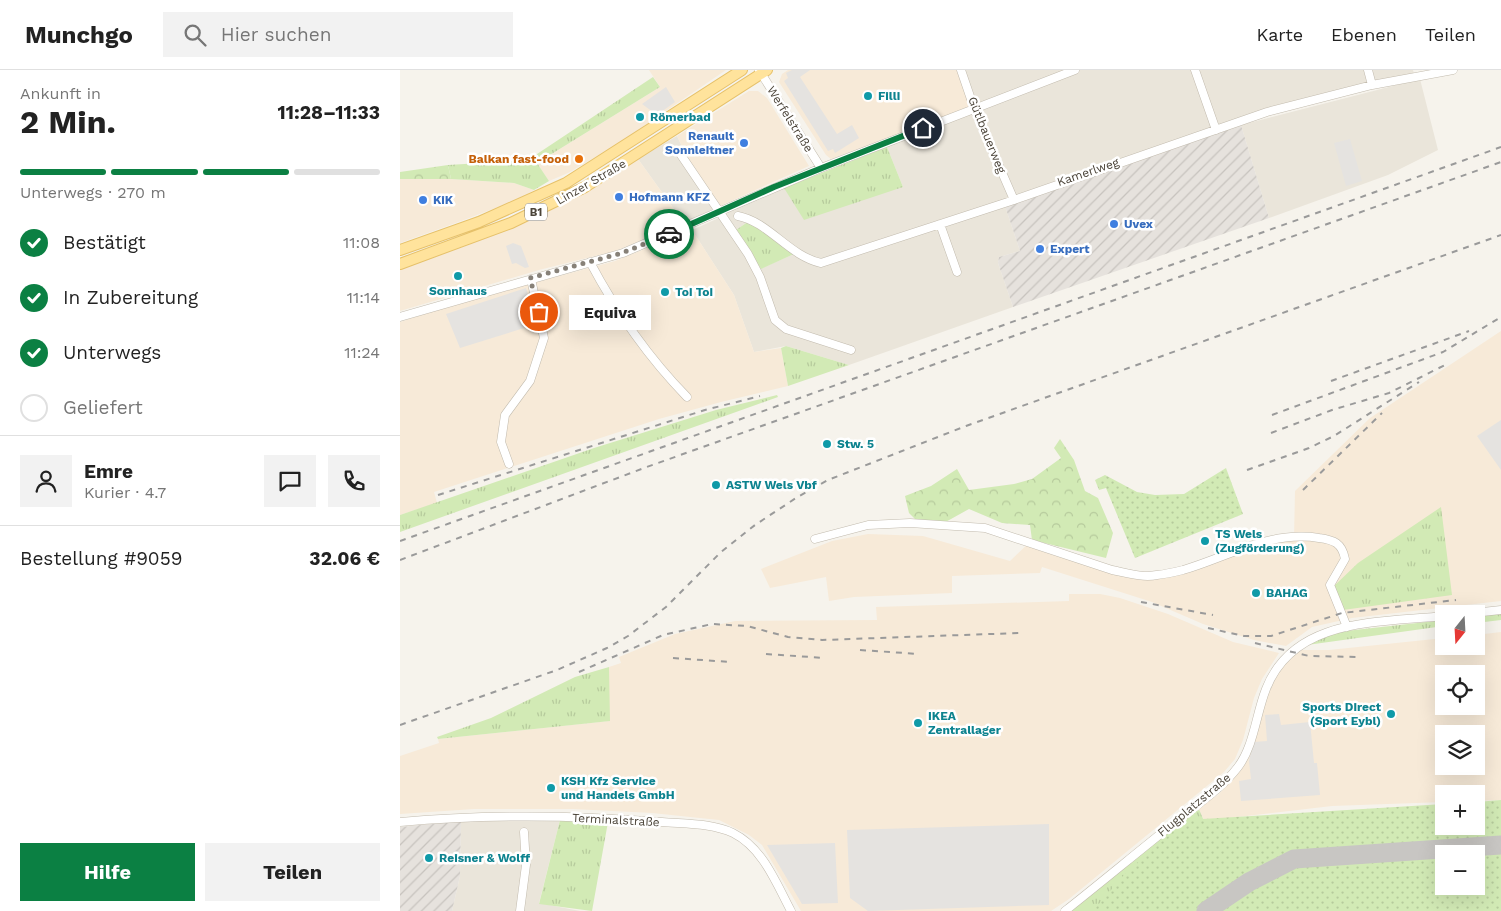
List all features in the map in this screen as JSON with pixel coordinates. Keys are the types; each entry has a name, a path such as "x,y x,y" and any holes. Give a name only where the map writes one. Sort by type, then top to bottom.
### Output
{"main road":[{"name":"Linzer Straße","path":"400,250 479,222 566,183 742,70"},
{"name":"Linzer Straße","path":"400,264 511,223 577,191 627,162 762,71"}],"street":[{"name":"Gütlbauerweg","path":"961,70 974,108 1014,200"},
{"path":"400,317 590,262 654,241 821,168 1075,70"},
{"path":"1195,70 1216,130"},
{"path":"1368,70 1372,85"},
{"name":"Kamerlweg","path":"738,216 750,218 799,253 821,263 1014,200 1063,181 1293,104 1372,85 1452,70"},
{"name":"Werfelstraße","path":"762,71 821,168"},
{"path":"681,155 756,268 776,320 786,329 851,350"},
{"path":"940,224 957,272"},
{"path":"590,262 602,286 661,370 687,396"},
{"path":"509,464 501,442 505,415 530,381 544,338 530,278"},
{"path":"814,539 868,525 910,523 985,528 1112,570 1155,576 1184,570 1251,545 1290,536 1332,540 1340,545 1345,559 1330,585 1347,627"},
{"path":"1485,612 1501,610"},
{"name":"Flugplatzstraße","path":"1065,911 1211,793 1238,767 1249,746 1271,678 1290,652 1320,633 1347,627 1435,617"},
{"name":"Terminalstraße","path":"400,822 500,817 582,817 719,828 733,833 755,850 765,863 791,911"},
{"path":"520,911 526,865 524,832"}],"shaded area":[{"path":"649,70 726,70 616,145 568,173 549,181 537,163 660,87"},
{"path":"788,70 963,70 977,104 831,159 826,155 779,82 782,74"},
{"path":"792,70 810,70 800,77 837,134 852,125 859,138 835,153 833,149 828,151 784,81 788,78 786,73"},
{"path":"963,70 1066,70 977,104"},
{"path":"1079,70 1192,70 1213,129 1015,197 977,109"},
{"path":"1197,70 1413,70 1414,74 1217,128"},
{"path":"1420,79 1438,150 1388,175 1269,218 1241,125"},
{"path":"666,87 675,102 657,115 642,104"},
{"path":"749,91 758,91 767,98 809,166 720,206 690,163 677,136"},
{"path":"973,111 1014,200 820,261 749,221 736,230 726,213 784,188 903,187 887,147"},
{"path":"1241,125 1269,218 1013,307 998,263 999,257 1020,251 1005,206"},
{"path":"677,136 690,163 720,206 684,223 638,159"},
{"path":"1350,139 1362,181 1346,186 1334,143"},
{"path":"638,159 684,223 615,251 539,270 400,311 400,268 463,247 546,213"},
{"path":"400,179 451,179 514,183 534,190 514,201 400,243"},
{"path":"1005,206 1020,251 999,257 998,263 1013,307 849,365 786,346 754,352 734,295 692,230 721,217 755,271 794,254 820,267"},
{"path":"692,230 734,295 754,352 781,348 788,386 659,419 434,492 437,503 400,515 400,322 446,307 615,261"},
{"name":"Sonnhaus","path":"513,243 521,246 529,267 525,268 516,263 512,264 506,246"},
{"path":"526,288 537,324 460,348 446,314"},
{"path":"1501,331 1501,601 1466,605 1435,605 1435,609 1352,618 1312,627 1286,646 1254,640 1203,624 1152,602 1042,567 1040,573 952,576 952,593 854,597 829,601 826,577 770,588 761,569 832,541 868,534 923,536 1010,561 1032,540 1133,574 1155,579 1260,545 1294,538 1295,491 1370,418"},
{"path":"1501,420 1501,470 1477,436"},
{"path":"1069,594 1100,594 1120,598 1168,614 1233,642 1279,653 1262,679 1254,698 1243,740 1235,759 1224,772 1069,899 1051,911 801,911 762,845 749,835 719,820 652,813 573,809 474,809 400,814 400,756 439,743 438,739 609,721 609,667 621,663 619,657 675,634 735,621 877,620 876,607 1069,601"},
{"path":"1501,632 1501,800 1485,801 1485,785 1435,785 1435,802 1332,806 1204,821 1198,807 1218,795 1241,770 1251,749 1265,701 1280,669 1301,650 1329,650 1435,639 1435,655 1485,655 1485,634"},
{"path":"1279,714 1281,725 1310,722 1314,763 1317,763 1320,795 1241,801 1239,781 1251,779 1249,761 1253,742 1267,741 1265,715"},
{"path":"560,820 539,903 580,911 452,911 460,876 461,821"},
{"path":"461,821 460,876 452,911 400,911 400,827"},
{"path":"1049,824 1049,905 868,911 850,898 847,830"},
{"path":"835,843 838,903 802,904 767,845"}],"green space":[{"path":"653,77 660,87 537,163 549,181 534,190 514,183 451,179 448,165 528,160"},
{"path":"887,147 903,187 804,220 784,188"},
{"path":"448,165 451,179 400,179 400,172"},
{"path":"749,221 794,254 761,269 736,230"},
{"path":"786,346 849,365 788,386 781,348"},
{"path":"777,395 778,397 400,532 400,515 594,448 716,410"},
{"path":"1060,439 1074,460 1085,491 1098,498 1113,533 1106,558 1032,540 1030,525 1002,523 969,509 942,524 917,521 909,513 905,496 931,486 957,469 969,490 1014,484 1032,479 1061,458 1054,448"},
{"path":"1226,468 1243,514 1135,558 1106,488 1099,490 1095,480 1105,475 1137,492 1155,495 1184,494"},
{"path":"1441,507 1452,595 1343,610 1334,586 1358,563"},
{"path":"1501,614 1501,620 1485,622 1485,615"},
{"path":"1435,621 1435,627 1307,645 1337,632"},
{"path":"609,667 610,721 438,739 437,737 491,718 575,677"},
{"path":"1501,800 1501,911 1093,911 1123,876 1186,820 1435,805 1435,835 1485,835 1485,801"},
{"path":"1198,807 1204,821 1100,911 1071,911"},
{"path":"560,820 608,822 592,911 539,904"}],"taxiway":[{"path":"1206,911 1249,882 1294,859 1501,845"}],"railway":[{"path":"400,541 1501,147"},
{"path":"400,560 644,468 1501,162"},
{"path":"400,725 557,670 607,648 628,636 666,607 721,552 755,525 828,480 966,426 1501,235"},
{"path":"1272,415 1443,352 1501,317"},
{"path":"1331,381 1469,331"},
{"path":"1271,433 1332,410 1389,393 1447,364"},
{"path":"1247,470 1309,448 1334,436 1419,382"},
{"path":"438,495 705,410 760,396"},
{"path":"1303,490 1382,413"},
{"path":"1208,628 1244,636 1271,636 1342,613 1456,600"},
{"path":"1141,602 1213,615"},
{"path":"579,672 663,635 712,624 747,626 788,637 822,640 1019,633"},
{"path":"1255,643 1309,656 1356,657"},
{"path":"860,650 919,654"},
{"path":"766,654 825,658"},
{"path":"673,658 731,662"}],"way so far":[{"path":"539,312 530,278 622,253 669,234"}],"place":[{"name":"Filli","path":"868,96"},
{"name":"Römerbad","path":"640,117"},
{"name":"Renault Sonnleitner","path":"744,143"},
{"name":"Balkan fast-food","path":"579,159"},
{"name":"Hofmann KFZ","path":"619,197"},
{"name":"KiK","path":"423,200"},
{"name":"Uvex","path":"1114,224"},
{"name":"Expert","path":"1040,249"},
{"name":"Sonnhaus","path":"458,276"},
{"name":"Toi Toi","path":"665,292"},
{"name":"Equiva","path":"539,312"},
{"name":"Stw. 5","path":"827,444"},
{"name":"ASTW Wels Vbf","path":"716,485"},
{"name":"TS Wels (Zugförderung)","path":"1205,541"},
{"name":"BAHAG","path":"1256,593"},
{"name":"Sports Direct (Sport Eybl)","path":"1391,714"},
{"name":"IKEA Zentrallager","path":"918,723"},
{"name":"KSH Kfz Service und Handels GmbH","path":"551,788"},
{"name":"Reisner & Wolff","path":"429,858"}],"route":[{"path":"669,234 774,187 923,128"}]}
